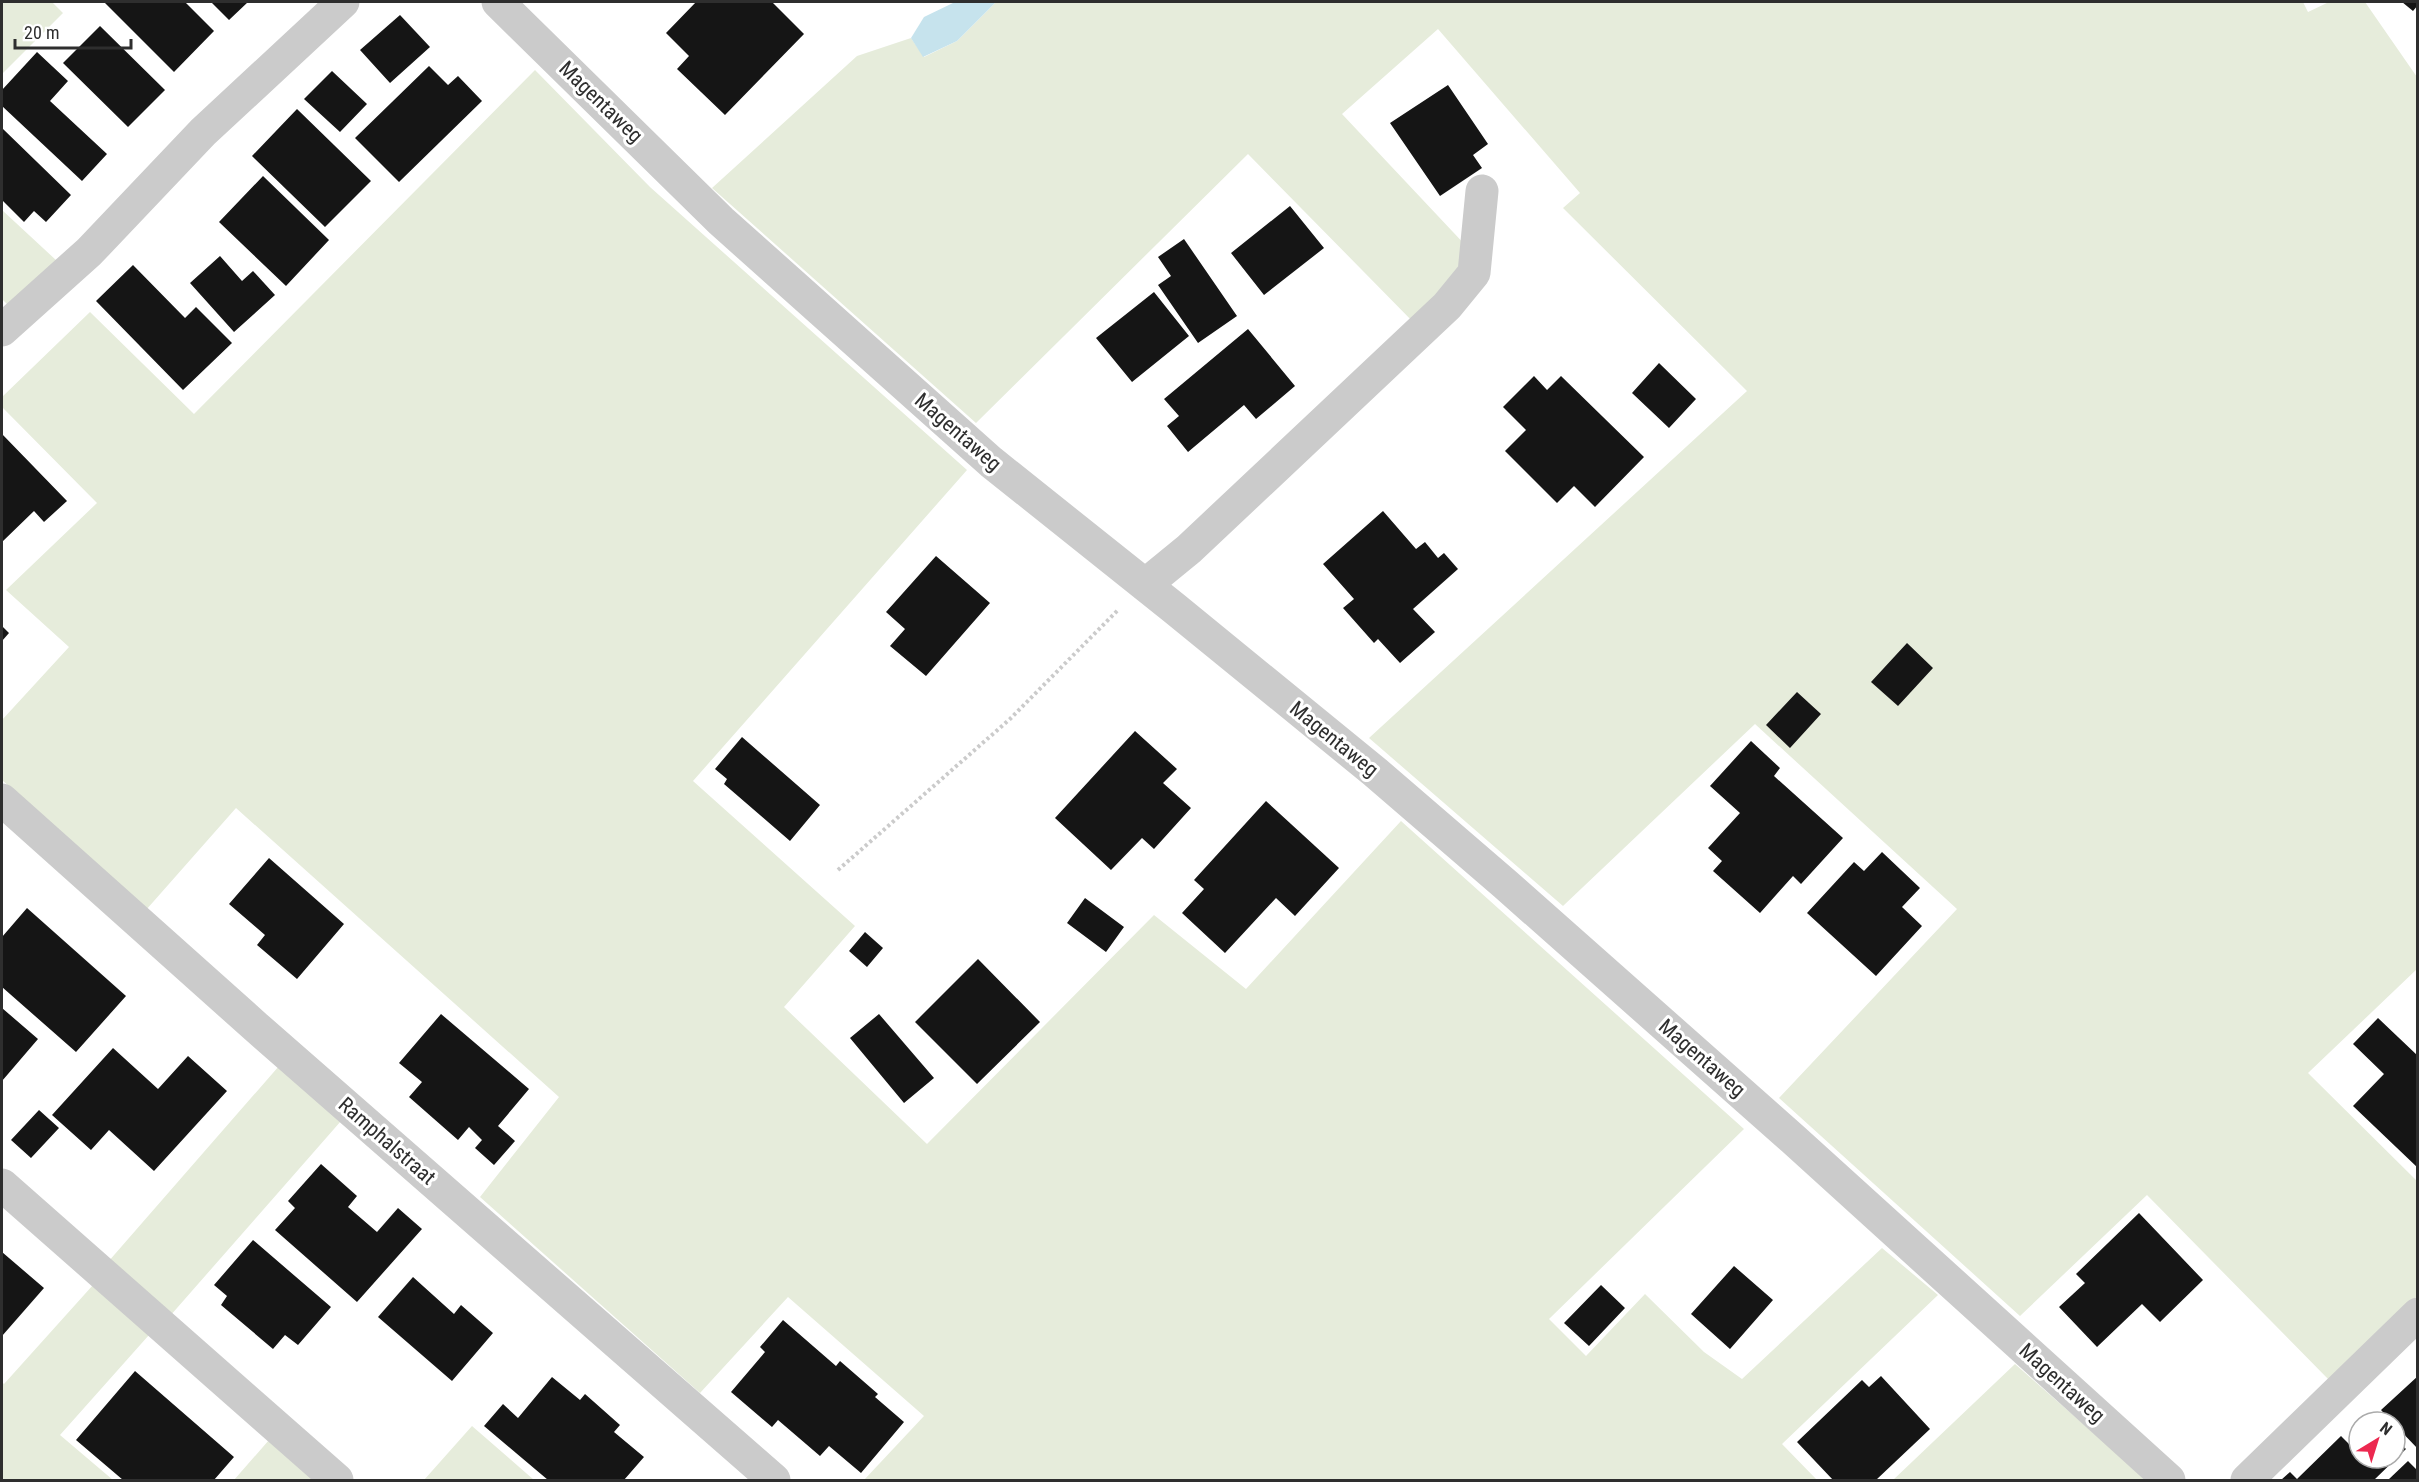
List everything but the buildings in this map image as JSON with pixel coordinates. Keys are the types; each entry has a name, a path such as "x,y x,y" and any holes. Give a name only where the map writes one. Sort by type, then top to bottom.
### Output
{"street":[{"path":"2,330 89,252 203,132 343,2"},
{"name":"Magentaweg","path":"498,2 721,221 991,462 1375,772 1505,884 1793,1139 2169,1480"},
{"path":"1145,585 1189,549 1447,306 1474,273 1482,191"},
{"name":"Ramphalstraat","path":"2,800 256,1027 774,1480"},
{"path":"2,1185 337,1480"},
{"path":"2247,1480 2418,1314"}],"path":[{"path":"838,870 1010,719 1145,585"}],"green space":[{"path":"2,2 52,2 63,13 2,74"},
{"path":"996,2 2303,2 2308,12 2329,2 2365,2 2417,77 2417,969 2308,1073 2417,1181 2417,1296 2330,1381 2147,1195 2020,1316 1779,1098 1957,909 1755,724 1563,906 1369,738 1747,391 1563,208 1580,193 1438,29 1342,114 1485,266 1419,328 1248,154 976,423 712,188 857,56 911,38 924,57 957,41"},
{"path":"535,70 650,187 967,470 693,781 855,926 784,1007 927,1144 1154,915 1246,989 1401,821 1744,1129 1549,1319 1586,1356 1645,1294 1704,1352 1742,1379 1882,1248 1938,1295 1782,1444 1817,1480 864,1480 924,1416 788,1297 700,1393 480,1197 559,1097 236,808 146,910 2,780 2,720 69,647 6,590 97,503 2,407 2,397 90,312 194,414"},
{"path":"2,210 57,261 9,306 2,299"},
{"path":"279,1066 341,1121 170,1316 108,1262"},
{"path":"93,1285 149,1335 60,1435 113,1480 2,1480 2,1382 4,1384"},
{"path":"2015,1364 2147,1480 1893,1480"},
{"path":"472,1426 534,1480 424,1480"},
{"path":"269,1440 316,1480 234,1480"}],"water":[{"path":"955,2 996,2 957,41 923,57 911,38 924,17"}]}
